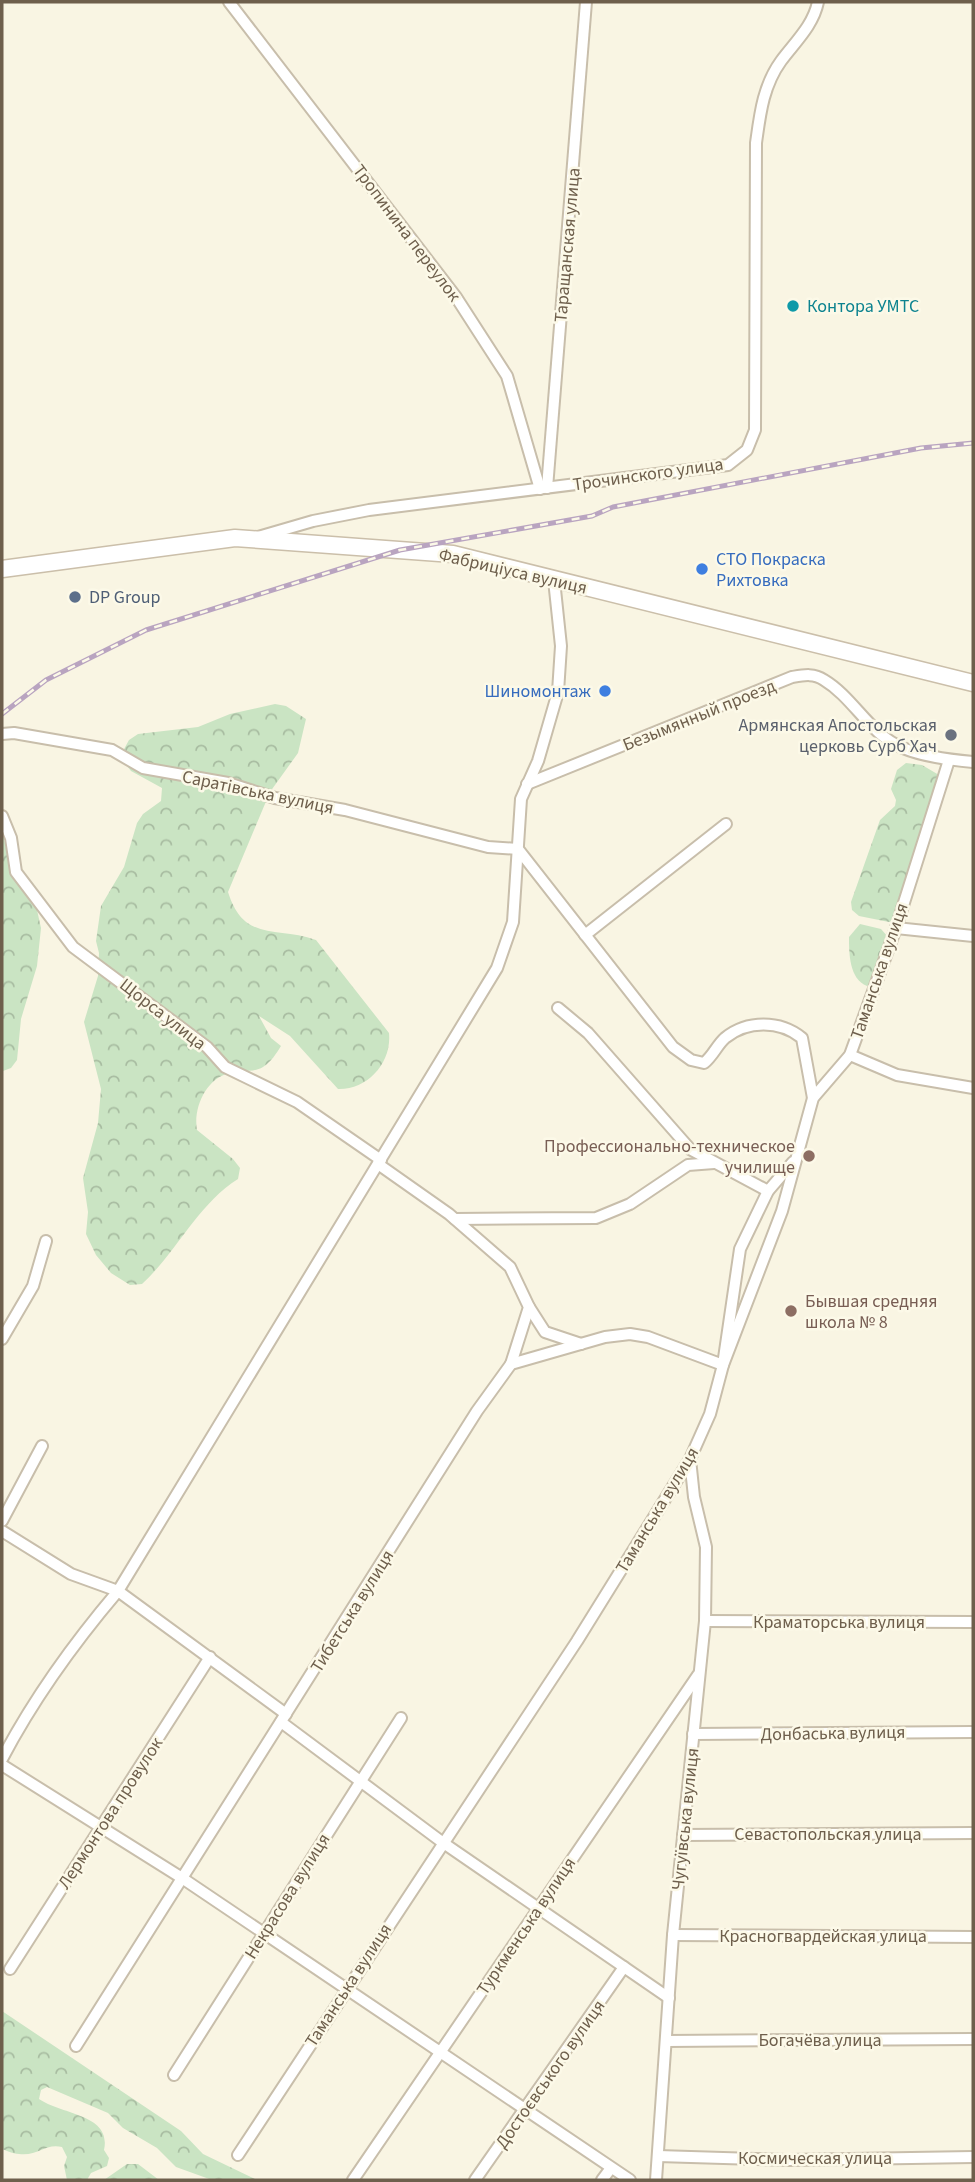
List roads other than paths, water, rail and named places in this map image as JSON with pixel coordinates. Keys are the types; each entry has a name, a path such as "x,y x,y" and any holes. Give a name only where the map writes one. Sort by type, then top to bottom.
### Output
{"main road":[{"name":"Фабриціуса вулиця","path":"2,569 235,538 453,554 973,684"}],"street":[{"name":"Тропинина переулок","path":"229,2 456,297 507,376 543,488"},
{"name":"Таращанская улица","path":"543,488 586,2"},
{"name":"Трочинского улица","path":"251,539 313,521 369,510 728,465 747,450 755,430 756,143 761,101 780,63 803,35 818,2"},
{"path":"2,1759 21,1724 72,1646 118,1591 497,968 513,922 521,799 538,761 558,692 561,646 554,580"},
{"name":"Безымянный проезд","path":"527,784 792,677 809,674 824,680 872,728 903,748 949,760 973,762"},
{"name":"Саратівська вулиця","path":"2,734 13,733 113,750 143,768 228,783 275,798 345,810 488,847 518,849"},
{"name":"Таманська вулиця","path":"238,2155 577,1641 690,1459 710,1414 723,1366 782,1210 813,1098 850,1055 896,928 949,760"},
{"name":"Щорса улица","path":"2,816 11,838 16,872 73,947 207,1047 225,1067 297,1102 454,1219 510,1267 529,1307 545,1332 580,1344"},
{"path":"585,935 726,824"},
{"path":"518,849 673,1047 691,1060 704,1063 722,1041 745,1026 769,1025 795,1032 802,1038 813,1098"},
{"path":"896,928 973,936"},
{"path":"558,1008 588,1033 690,1149 768,1191"},
{"path":"850,1055 897,1074 973,1088"},
{"path":"511,1364 580,1344 630,1334 723,1366 740,1249 768,1191 795,1159"},
{"path":"454,1219 596,1218 630,1204 688,1165 713,1163"},
{"path":"2,1339 33,1286 46,1241"},
{"name":"Тибетська вулиця","path":"76,2046 477,1411 511,1364 529,1307"},
{"path":"2,1521 43,1446"},
{"name":"Чугуївська вулиця","path":"656,2180 674,1936 705,1621 706,1547 694,1497 690,1459"},
{"path":"2,1531 71,1574 118,1591 210,1657 359,1782 669,1998"},
{"name":"Краматорська вулиця","path":"705,1621 973,1622"},
{"name":"Лермонтова провулок","path":"10,1969 210,1657"},
{"name":"Туркменська вулиця","path":"353,2180 700,1672"},
{"name":"Некрасова вулиця","path":"174,2075 401,1718"},
{"name":"Донбаська вулиця","path":"693,1734 973,1732"},
{"path":"2,1765 182,1878 439,2054 630,2180"},
{"name":"Севастопольская улица","path":"683,1835 973,1833"},
{"name":"Красногвардейская улица","path":"674,1936 973,1937"},
{"name":"Достоєвського вулиця","path":"475,2180 624,1968"},
{"name":"Богачёва улица","path":"666,2041 973,2039"},
{"name":"Космическая улица","path":"658,2156 788,2160 973,2157"},
{"path":"602,2180 611,2168"}],"railway":[{"path":"2,714 46,680 146,630 400,550 592,516 613,507 921,448 973,443"}],"place":[{"name":"Контора УМТС","path":"793,306"},
{"name":"СТО Покраска Рихтовка","path":"702,569"},
{"name":"DP Group","path":"75,597"},
{"name":"Шиномонтаж","path":"605,691"},
{"name":"Армянская Апостольская церковь Сурб Хач","path":"951,735"},
{"name":"Профессионально-техническое училище","path":"809,1156"},
{"name":"Бывшая средняя школа № 8","path":"791,1311"}]}
